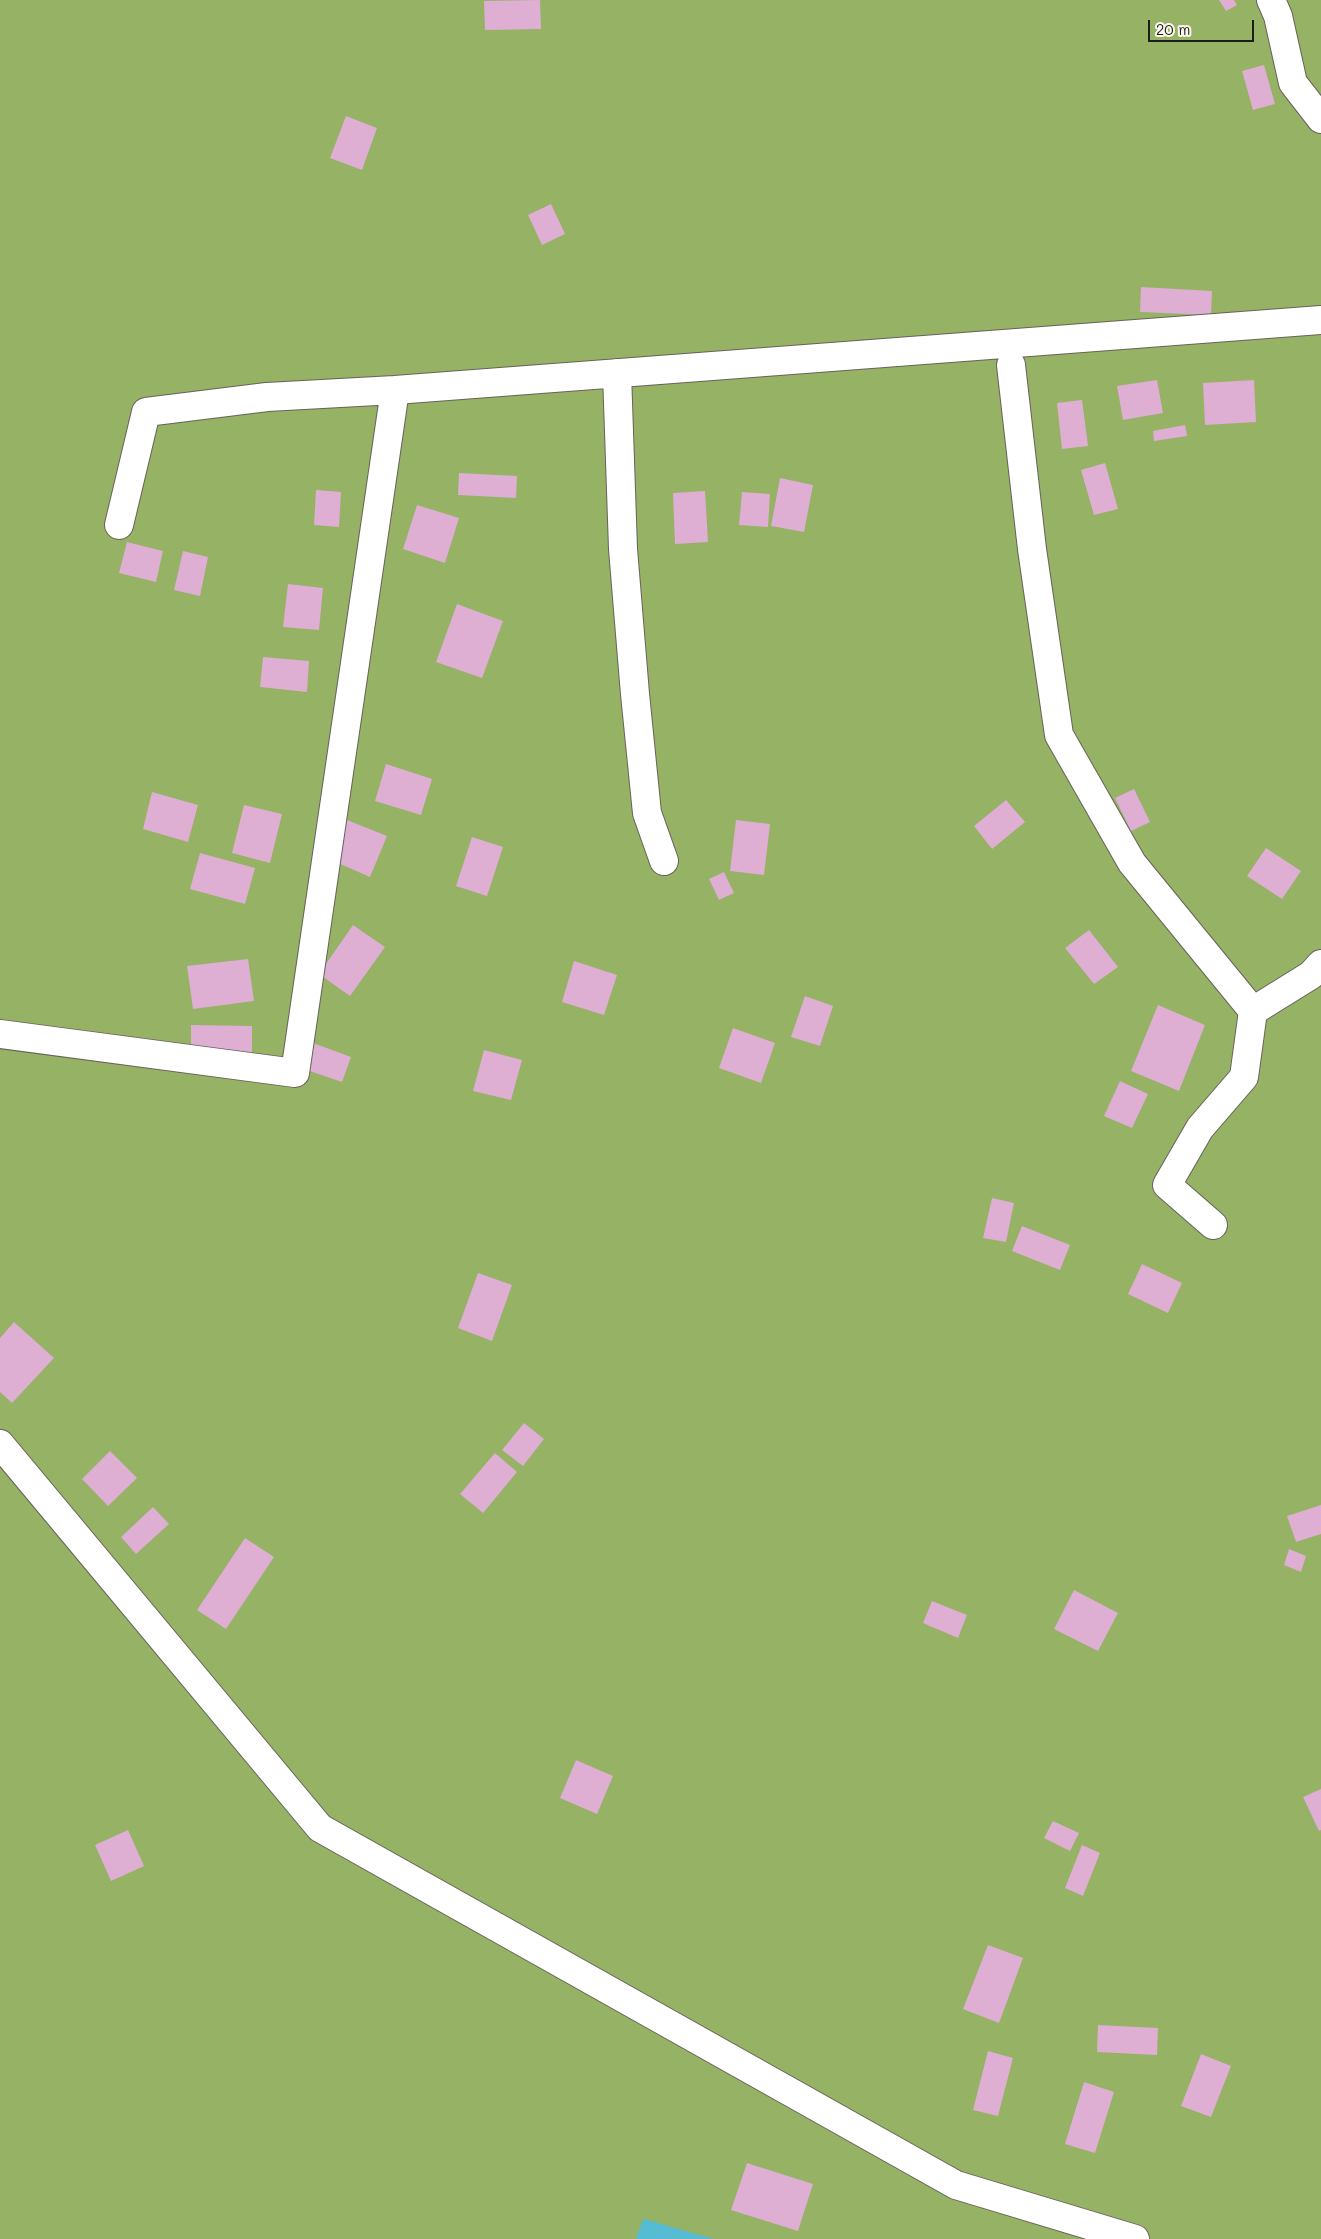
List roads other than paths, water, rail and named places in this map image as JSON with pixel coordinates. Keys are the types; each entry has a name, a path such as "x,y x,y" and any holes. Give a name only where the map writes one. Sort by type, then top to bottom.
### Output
{"street":[{"path":"1271,0 1278,16 1293,83 1321,119"},
{"path":"119,524 146,412 267,397 395,390 1321,320"},
{"path":"1011,365 1032,549 1059,735 1132,863 1253,1011 1244,1077 1200,1128 1167,1186 1213,1225"},
{"path":"617,373 623,548 635,694 647,813 664,861"},
{"path":"0,1034 296,1073 395,390"},
{"path":"1253,1011 1311,975 1321,964"},
{"path":"0,1444 320,1828 956,2185 1135,2239"}],"water":[{"path":"644,2219 714,2239 636,2239"}]}
